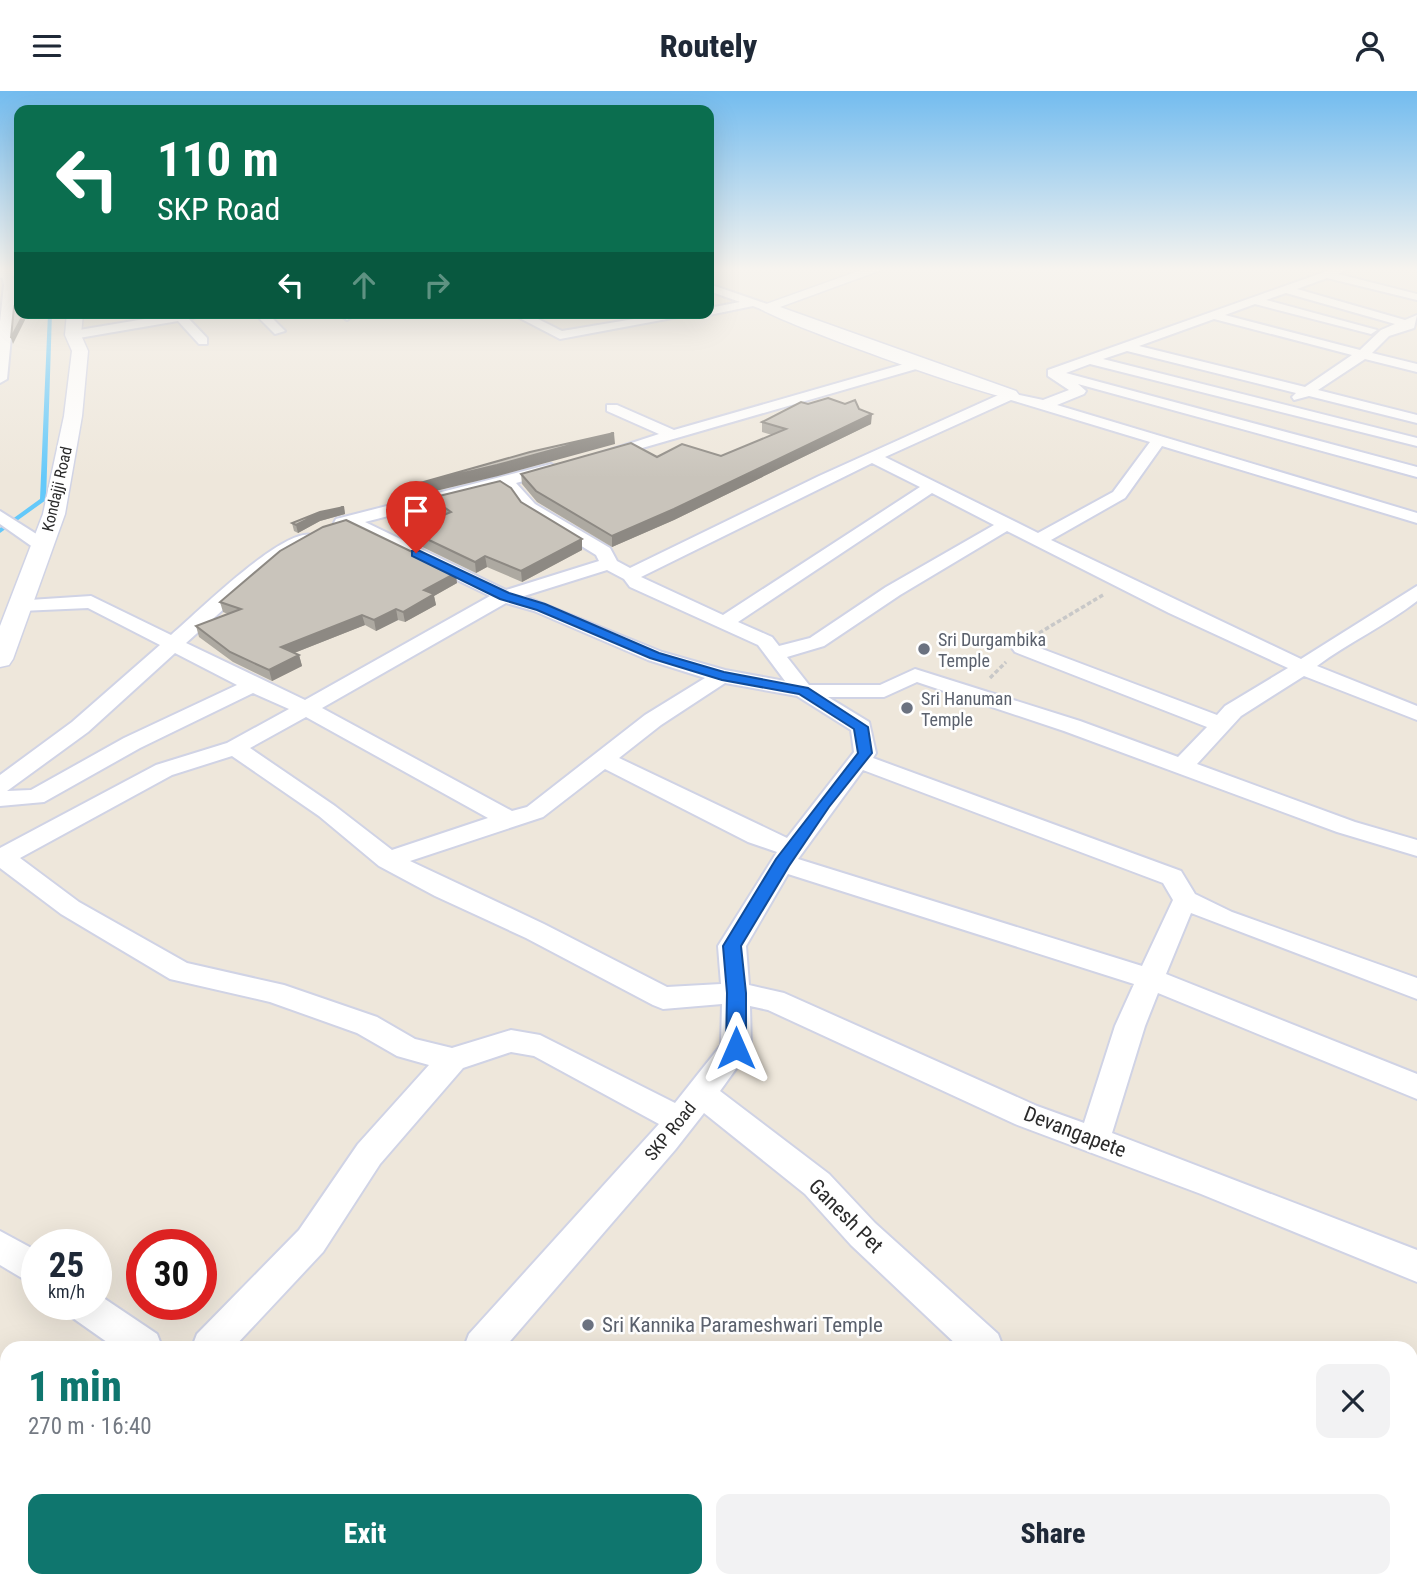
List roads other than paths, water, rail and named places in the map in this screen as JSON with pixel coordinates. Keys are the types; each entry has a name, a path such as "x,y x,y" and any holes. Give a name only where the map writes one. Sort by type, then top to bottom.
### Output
{"street":[{"name":"Kondajji Road","path":"0,659 54,514 73,416 80,351 75,339"},
{"path":"850,339 1010,395 1417,517"},
{"path":"1053,373 1150,339"},
{"path":"1301,339 1417,368"},
{"path":"1283,409 1363,355 1379,339"},
{"path":"1,372 2,345"},
{"path":"1127,347 1417,419"},
{"path":"1090,360 1417,443"},
{"path":"0,786 80,727 268,559 327,527 505,482 918,364"},
{"path":"1044,405 1079,391 1053,373"},
{"path":"1053,373 1417,472"},
{"path":"630,575 872,457 1010,395"},
{"path":"612,408 673,435"},
{"path":"1037,541 1119,495 1159,440"},
{"path":"872,457 1037,541 1303,667 1417,714"},
{"path":"505,482 520,493 529,506 604,552 609,564 630,575 636,583 765,641 803,691 861,727 865,753 859,761 1172,877 1186,900 1223,918 1417,989"},
{"path":"725,622 932,487"},
{"path":"7,521 43,546"},
{"path":"350,521 504,596 541,607 655,656 722,676 803,691 884,691 915,675 1072,726 1346,827 1417,848"},
{"path":"775,654 817,642 893,591 1006,525"},
{"path":"452,1060 407,1048 367,1025 274,992 180,972 70,908 1,858 164,770 235,748 504,596 609,564"},
{"path":"1182,767 1233,711 1333,645 1381,620 1417,592"},
{"path":"21,605 91,603 176,643 253,685 306,708 509,819"},
{"path":"1022,648 1220,724"},
{"path":"388,860 535,811 653,720 722,676"},
{"path":"0,799 37,797 132,743 253,685"},
{"name":"Devangapete","path":"235,748 327,811 388,860 444,890 536,931 663,998 737,993 774,1000 1026,1115 1417,1266"},
{"path":"603,759 757,836 787,856 1152,979 1417,1087"},
{"name":"SKP Road","path":"487,1341 680,1121 736,1048 737,993 732,946 787,856 859,761"},
{"path":"1094,1140 1130,1026 1175,919 1186,900"},
{"path":"216,1341 311,1241 369,1154 452,1060 511,1041 540,1046 680,1121"},
{"name":"Ganesh Pet","path":"701,1093 817,1184 863,1234 979,1341"},
{"path":"0,1245 21,1260"},
{"path":"106,1320 135,1341"}],"waterway":[{"path":"0,531 43,500 49,339"}],"place":[{"name":"Sri Durgambika Temple","path":"924,649"},
{"name":"Sri Hanuman Temple","path":"907,708"},
{"name":"Sri Kannika Parameshwari Temple","path":"588,1325"}]}
